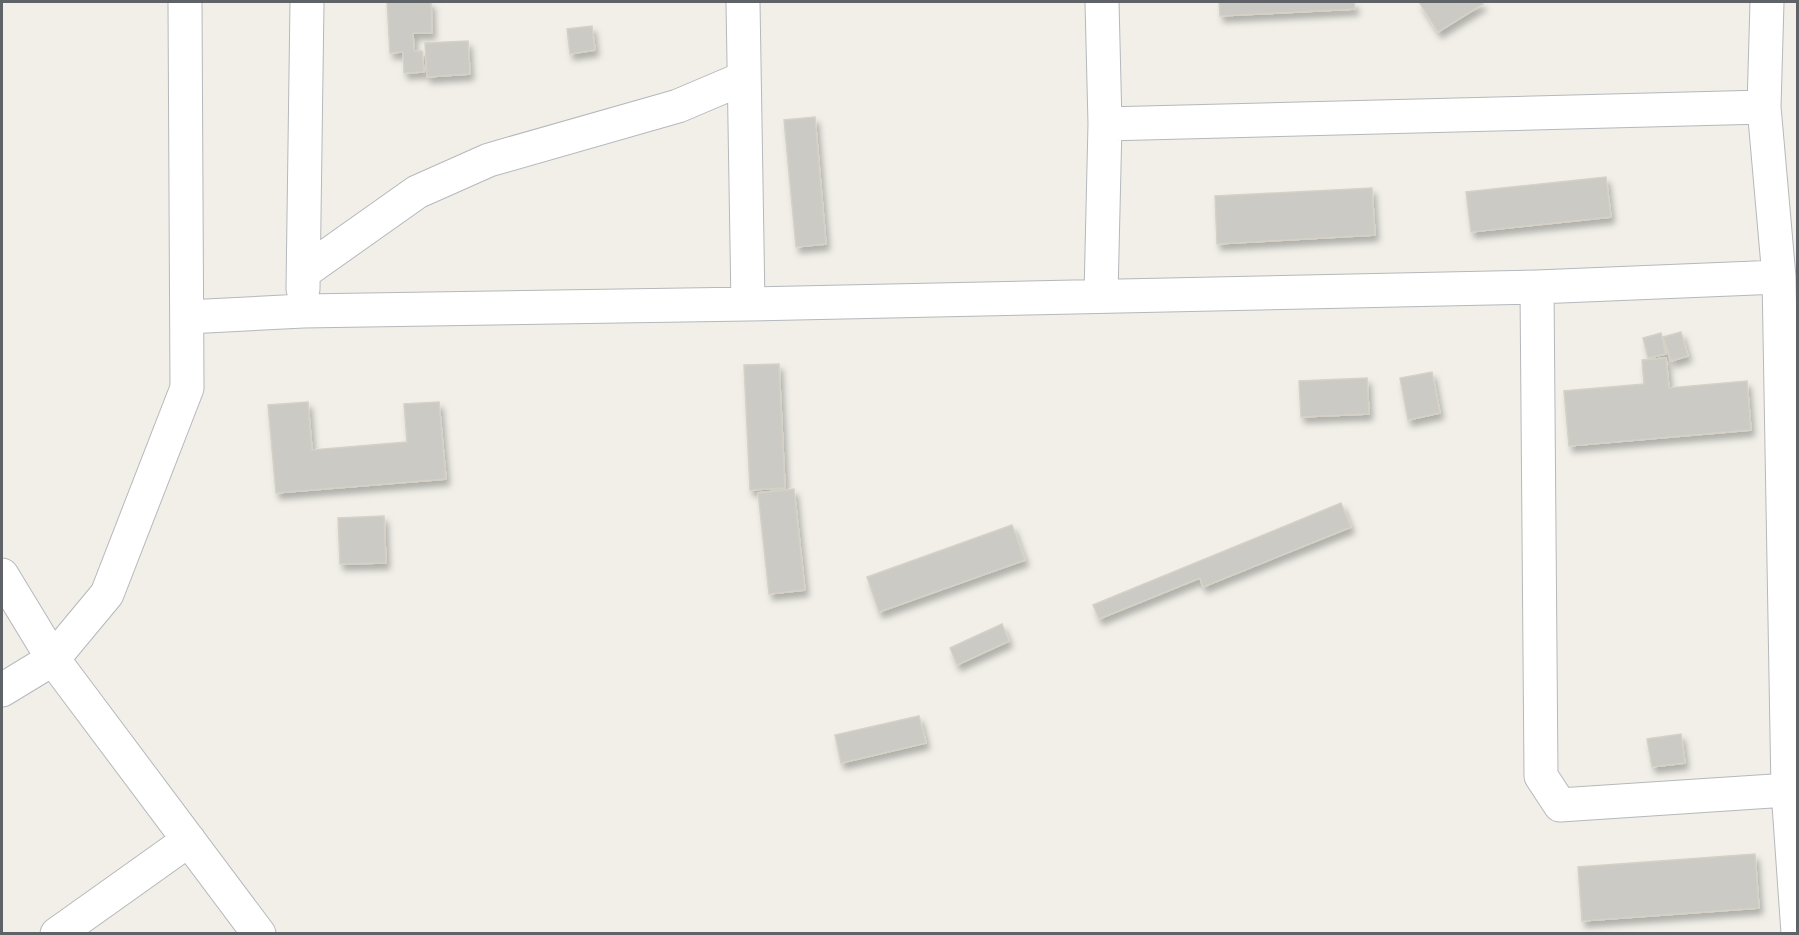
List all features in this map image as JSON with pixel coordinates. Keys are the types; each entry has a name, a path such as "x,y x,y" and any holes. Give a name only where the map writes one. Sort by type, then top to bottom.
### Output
{"street":[{"path":"2,690 53,659 108,594 187,388 185,2"},
{"path":"303,311 307,2"},
{"path":"743,2 748,304"},
{"path":"1101,295 1105,124 1102,2"},
{"path":"1767,2 1764,108 1779,277 1788,790 1797,933"},
{"path":"304,272 417,192 489,160 678,106 744,78"},
{"path":"1105,124 1764,108"},
{"path":"187,317 303,311 748,304 1538,286 1779,277"},
{"path":"1538,286 1541,776 1560,805 1788,790"},
{"path":"2,575 53,659 259,933"},
{"path":"57,933 189,840"}],"building":[{"path":"387,2 431,2 432,33 413,33 414,51 422,51 424,72 404,73 403,52 390,53"},
{"path":"1219,2 1354,2 1355,9 1220,16"},
{"path":"1419,2 1481,2 1483,4 1438,32"},
{"path":"592,26 595,50 570,54 567,29"},
{"path":"468,41 470,74 427,77 425,43"},
{"path":"815,117 826,244 796,247 784,120"},
{"path":"1606,177 1611,217 1471,232 1466,192"},
{"path":"1372,188 1375,235 1217,244 1215,196"},
{"path":"1681,332 1688,356 1671,361 1663,337"},
{"path":"1661,333 1666,354 1648,358 1643,338"},
{"path":"1666,358 1669,388 1747,381 1751,430 1569,446 1564,391 1644,384 1642,360"},
{"path":"779,364 785,488 750,490 744,365"},
{"path":"1432,372 1440,413 1408,420 1400,378"},
{"path":"1367,378 1369,414 1301,417 1299,381"},
{"path":"308,402 312,450 407,442 404,404 439,402 446,479 276,493 268,405"},
{"path":"794,489 805,590 769,594 758,493"},
{"path":"1341,503 1351,527 1203,587 1200,578 1099,619 1093,605"},
{"path":"384,516 386,563 340,564 338,518"},
{"path":"1012,525 1025,560 879,612 867,577"},
{"path":"1002,624 1009,641 957,665 950,648"},
{"path":"919,716 926,743 841,763 835,735"},
{"path":"1681,734 1685,763 1652,767 1647,739"},
{"path":"1755,854 1759,908 1582,921 1578,867"}]}
